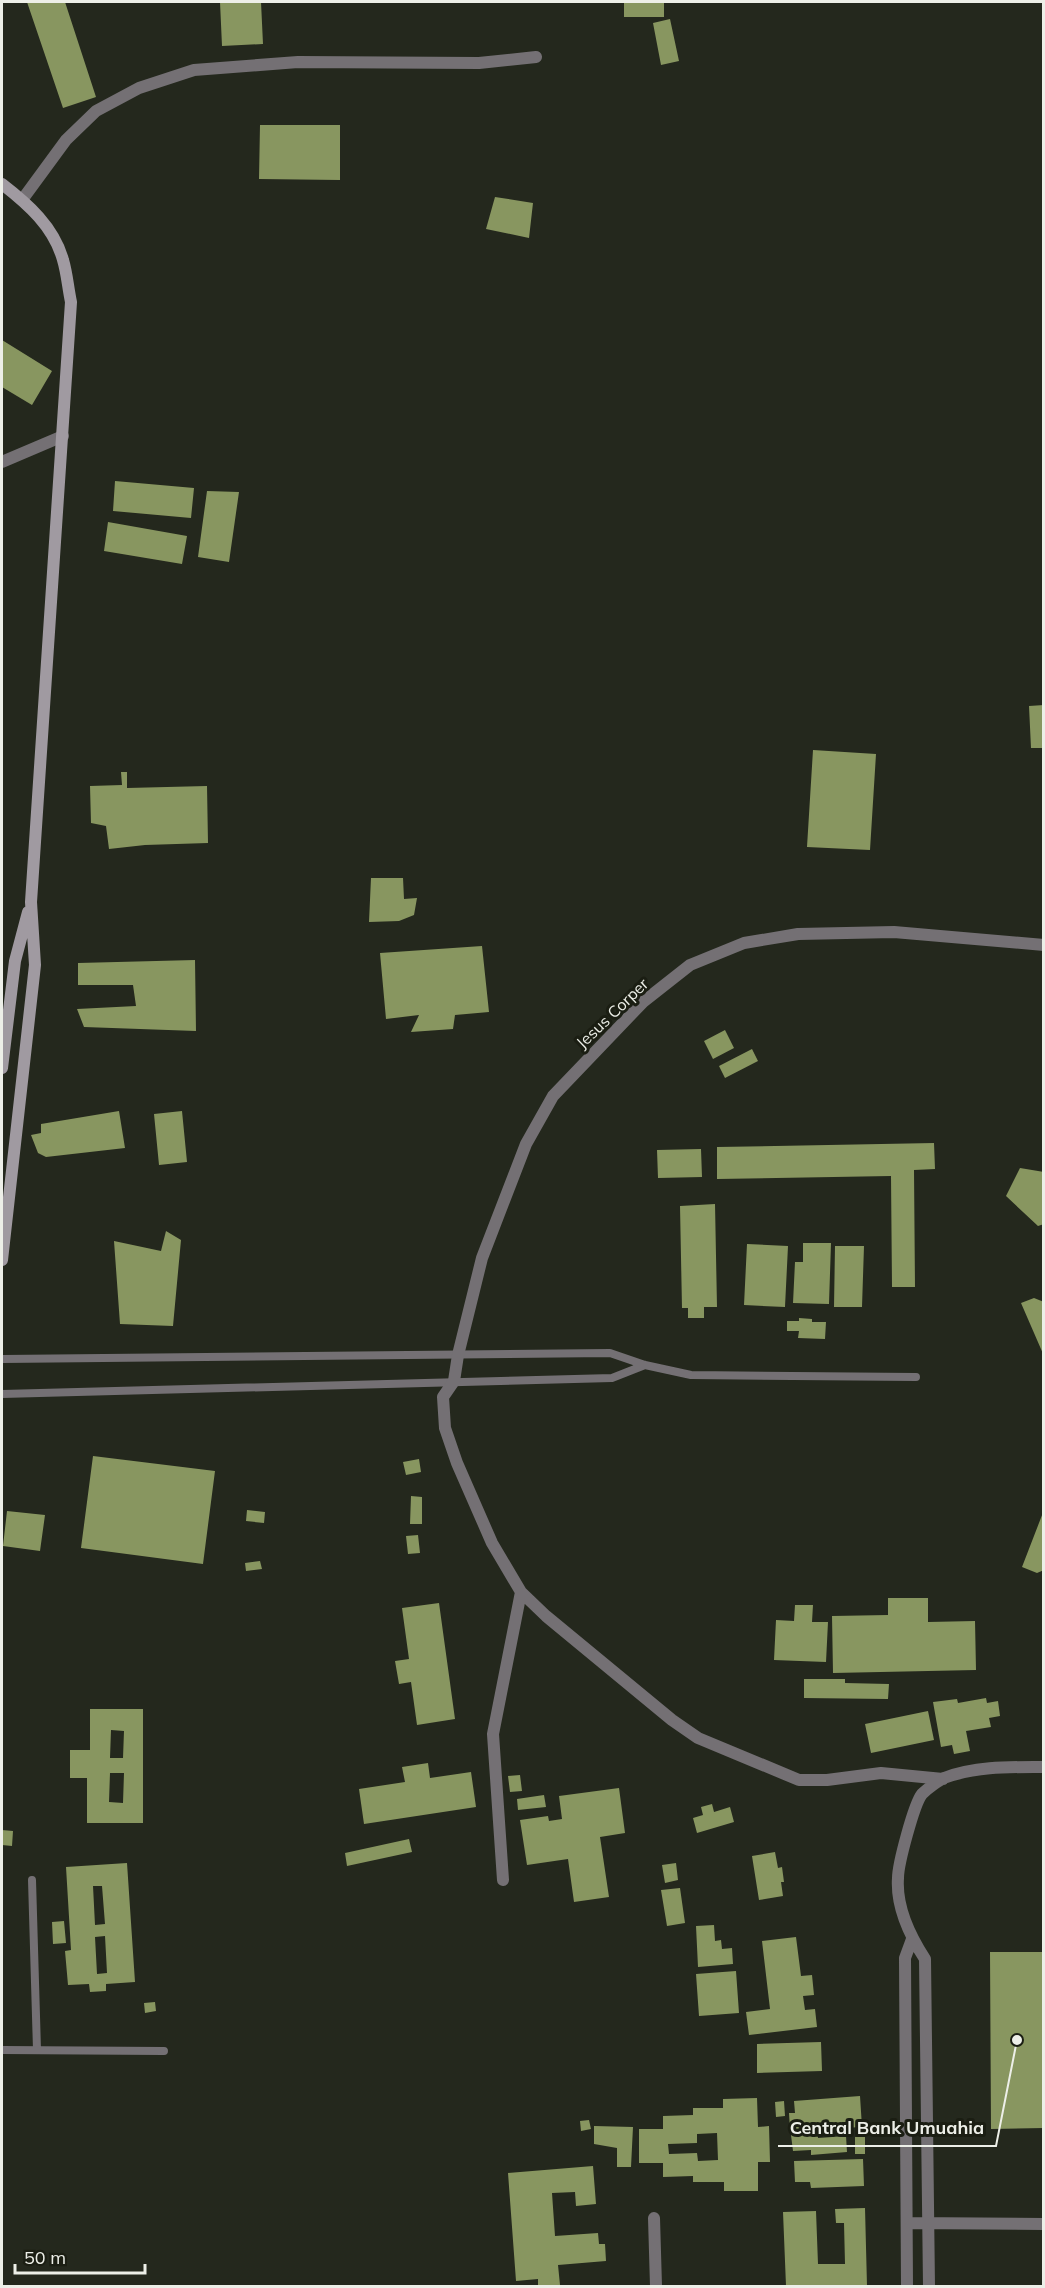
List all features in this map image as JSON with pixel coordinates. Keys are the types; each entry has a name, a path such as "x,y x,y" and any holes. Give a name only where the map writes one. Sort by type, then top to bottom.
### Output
{"street":[{"path":"22,200 66,140 96,111 139,88 194,70 298,62 479,63 536,57"},
{"path":"2,184 22,200 51,230 63,258 71,302 31,903 35,965 2,1260"},
{"path":"2,462 63,436"},
{"path":"2,1068 15,962 31,903"},
{"name":"Jesus Corper","path":"943,1779 881,1773 826,1780 799,1780 698,1738 672,1720 546,1616 521,1592 492,1542 457,1463 448,1437 442,1405 443,1397 454,1381 458,1355 482,1258 525,1144 554,1096 643,1002 690,965 744,943 798,934 894,932 1044,945"},
{"path":"503,1880 493,1734 521,1592"},
{"path":"929,2286 925,1959 912,1939 902,1906 898,1878 914,1812 922,1795 943,1779 994,1767 1044,1767"},
{"path":"907,2286 905,1958 912,1939"},
{"path":"654,2218 656,2286"},
{"path":"907,2223 1044,2224"}],"lane":[{"path":"2,1359 610,1353 645,1365 691,1375 916,1377"},
{"path":"2,1394 612,1378 645,1365"},
{"path":"32,1880 37,2050"},
{"path":"2,2050 164,2051"}],"building":[{"path":"27,2 65,2 96,97 63,108"},
{"path":"220,2 261,2 263,44 222,46"},
{"path":"624,2 664,2 664,17 624,17"},
{"path":"670,19 679,61 661,65 653,23"},
{"path":"260,125 340,125 340,180 259,179"},
{"path":"495,197 533,203 529,238 486,229"},
{"path":"2,340 52,371 32,405 2,387"},
{"path":"115,481 194,488 191,518 113,511"},
{"path":"207,491 239,492 229,562 198,557"},
{"path":"108,522 187,536 182,564 104,551"},
{"path":"1044,705 1044,748 1031,748 1029,706"},
{"path":"813,750 876,754 870,850 807,847"},
{"path":"121,772 127,772 127,788 207,786 208,843 145,845 109,849 106,826 91,823 90,786 122,785"},
{"path":"371,878 403,878 404,899 417,898 414,915 399,921 369,922"},
{"path":"482,946 489,1012 455,1015 453,1029 411,1032 419,1015 386,1019 380,953"},
{"path":"195,960 196,1031 84,1027 77,1009 136,1006 133,985 78,985 78,963"},
{"path":"725,1030 734,1048 713,1059 704,1041"},
{"path":"752,1049 758,1061 725,1078 719,1066"},
{"path":"119,1111 125,1148 46,1157 38,1153 31,1135 41,1133 41,1124"},
{"path":"182,1111 187,1162 159,1165 154,1114"},
{"path":"934,1143 935,1169 914,1170 915,1287 892,1287 891,1176 717,1179 717,1147"},
{"path":"701,1149 702,1177 658,1178 657,1150"},
{"path":"1020,1168 1044,1172 1044,1224 1038,1226 1006,1196"},
{"path":"715,1204 717,1307 704,1307 704,1318 688,1318 688,1308 682,1308 680,1206"},
{"path":"166,1231 181,1240 173,1326 120,1324 114,1241 161,1251"},
{"path":"803,1243 831,1243 829,1304 793,1303 795,1262 803,1262"},
{"path":"747,1244 788,1246 785,1307 744,1305"},
{"path":"835,1246 864,1246 862,1307 834,1307"},
{"path":"1034,1298 1044,1302 1044,1356 1021,1303"},
{"path":"799,1318 812,1319 812,1322 826,1322 825,1339 798,1338 799,1331 787,1331 787,1321 799,1321"},
{"path":"93,1456 215,1471 203,1564 81,1548"},
{"path":"419,1459 421,1472 406,1475 403,1462"},
{"path":"411,1496 422,1497 422,1524 410,1524"},
{"path":"247,1510 265,1512 264,1523 246,1521"},
{"path":"1044,1510 1044,1570 1037,1573 1022,1567"},
{"path":"7,1511 45,1515 40,1551 3,1546"},
{"path":"418,1535 420,1553 408,1554 406,1536"},
{"path":"260,1561 262,1569 246,1571 245,1563"},
{"path":"888,1598 928,1598 928,1622 975,1621 976,1670 833,1673 832,1616 888,1615"},
{"path":"439,1603 455,1719 417,1725 411,1682 399,1684 395,1661 409,1659 402,1608"},
{"path":"795,1605 813,1605 812,1622 828,1622 826,1662 774,1660 776,1620 794,1621"},
{"path":"804,1679 845,1679 845,1683 889,1684 888,1699 804,1698"},
{"path":"986,1698 987,1703 998,1701 1000,1716 989,1718 991,1727 966,1731 970,1751 954,1754 952,1745 941,1747 933,1702 957,1699 958,1703"},
{"path":"90,1709 143,1709 143,1823 87,1823 87,1778 70,1778 70,1750 90,1750","holes":["111,1730 124,1731 123,1758 110,1758","110,1773 124,1773 123,1803 109,1802"]},
{"path":"928,1711 934,1740 871,1753 865,1724"},
{"path":"428,1763 430,1778 471,1772 476,1807 364,1824 359,1789 405,1782 402,1767"},
{"path":"520,1775 522,1791 510,1792 508,1776"},
{"path":"619,1788 625,1833 600,1837 609,1897 574,1902 568,1859 527,1865 520,1820 548,1816 549,1821 562,1819 559,1796"},
{"path":"544,1795 546,1807 518,1810 517,1799"},
{"path":"712,1804 714,1812 730,1807 734,1822 697,1833 693,1818 703,1815 701,1807"},
{"path":"2,1830 13,1831 12,1846 2,1845"},
{"path":"409,1839 412,1852 347,1866 345,1853"},
{"path":"775,1852 778,1868 782,1867 783,1896 759,1900 752,1856"},
{"path":"127,1863 135,1982 106,1984 106,1991 90,1992 89,1984 68,1985 65,1951 71,1950 66,1867","holes":["93,1886 102,1886 105,1924 95,1925","105,1936 107,1973 97,1974 95,1937"]},
{"path":"676,1863 678,1880 665,1883 662,1865"},
{"path":"680,1888 685,1923 667,1926 661,1890"},
{"path":"64,1921 66,1943 53,1944 52,1922"},
{"path":"714,1925 715,1941 721,1940 722,1949 732,1948 733,1964 698,1967 696,1926"},
{"path":"796,1937 801,1976 812,1975 814,1995 803,1996 805,2010 815,2009 817,2027 749,2035 746,2012 770,2009 762,1941"},
{"path":"990,1952 1044,1952 1044,2128 991,2129"},
{"path":"736,1971 739,2013 699,2016 696,1974"},
{"path":"155,2002 156,2011 145,2013 144,2003"},
{"path":"821,2042 822,2071 757,2073 757,2044"},
{"path":"860,2096 862,2127 843,2128 844,2132 826,2133 826,2127 790,2129 789,2113 795,2113 794,2101"},
{"path":"757,2098 758,2127 769,2126 770,2162 758,2162 758,2191 724,2191 724,2182 693,2182 693,2176 663,2177 663,2163 639,2163 639,2129 663,2129 663,2116 693,2115 693,2108 723,2108 723,2099","holes":["717,2133 718,2160 698,2161 697,2153 669,2154 668,2144 697,2143 697,2134"]},
{"path":"784,2101 785,2116 776,2117 775,2102"},
{"path":"589,2120 591,2129 581,2131 580,2121"},
{"path":"594,2126 633,2127 631,2167 617,2167 617,2148 594,2144"},
{"path":"818,2133 818,2138 846,2136 847,2152 811,2155 811,2150 793,2151 791,2135"},
{"path":"855,2137 865,2137 865,2154 855,2154"},
{"path":"863,2159 864,2186 811,2188 810,2182 795,2182 794,2161"},
{"path":"593,2166 596,2204 576,2206 575,2192 552,2193 555,2236 598,2233 599,2244 605,2244 606,2261 558,2265 560,2285 538,2286 538,2279 516,2281 508,2173"},
{"path":"865,2208 867,2286 786,2286 783,2212 816,2211 818,2264 845,2264 844,2223 836,2223 835,2209"}],"place":[{"name":"Central Bank Umuahia","path":"1017,2040"}]}
